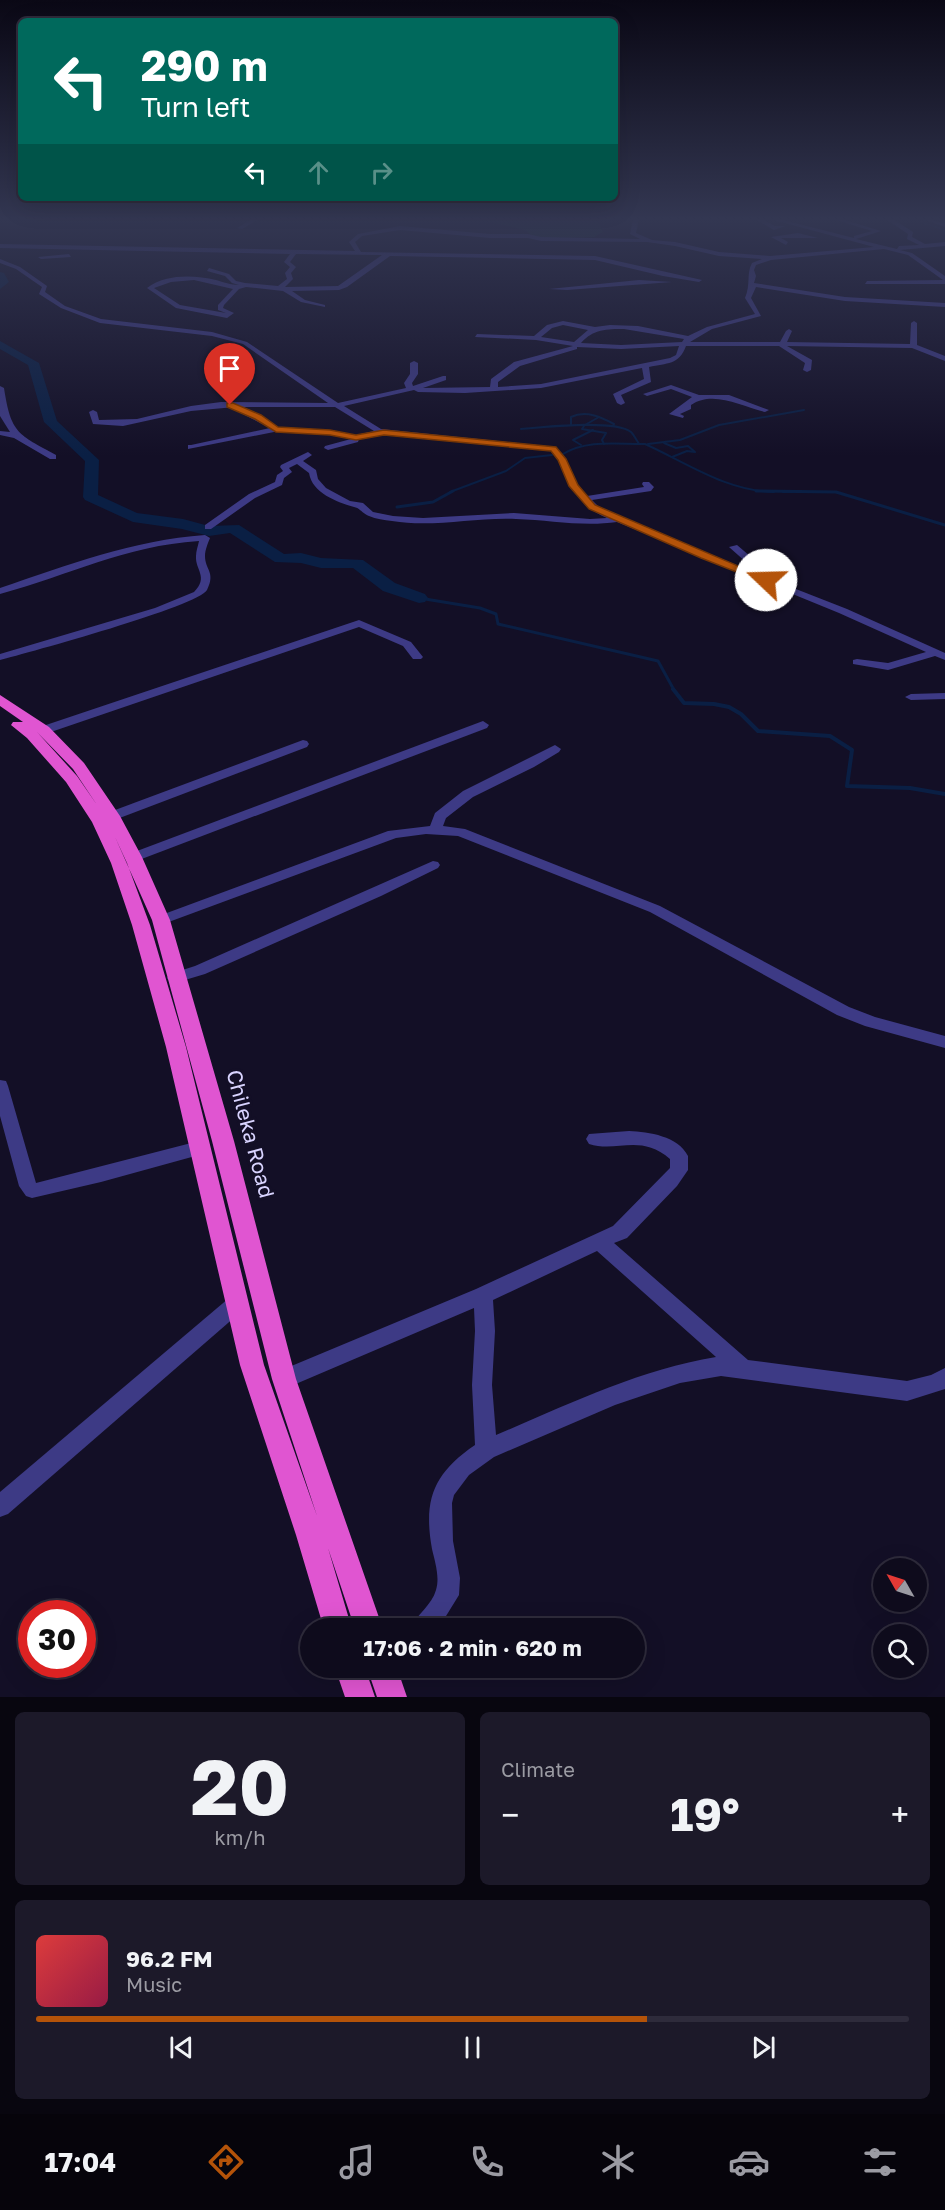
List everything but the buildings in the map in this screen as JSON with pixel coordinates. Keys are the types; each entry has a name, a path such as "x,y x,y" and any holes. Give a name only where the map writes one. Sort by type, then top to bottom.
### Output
{"highway":[{"name":"Chileka Road","path":"0,699 44,730 78,766 112,816 134,857 161,920 223,1141 284,1379 365,1618"},
{"path":"0,713 32,735 72,779 100,822 119,863 141,926 176,1047 252,1365 335,1618"},
{"path":"353,1678 360,1697"},
{"path":"385,1678 392,1697"}],"street":[{"path":"52,298 57,304 100,321 206,334 245,343 373,429 553,449 562,459 574,486 592,507 843,611 940,655"},
{"path":"165,298 178,307 225,316 231,313 220,309 227,298"},
{"path":"299,298 323,306"},
{"path":"420,387 418,390 541,386 645,367 677,358 686,341 720,325 759,315 750,298"},
{"path":"840,298 945,305"},
{"path":"536,338 547,326 559,323 594,329 630,328 686,341"},
{"path":"913,346 914,323"},
{"path":"494,389 494,381 518,364 579,345 585,334 594,329"},
{"path":"782,346 789,332"},
{"path":"477,336 536,338 579,345 621,347 686,341 782,346 913,346 945,359"},
{"path":"782,346 809,362 807,370"},
{"path":"410,389 408,383 414,374 414,363"},
{"path":"621,403 617,394 644,384 648,380 645,367"},
{"path":"93,412 96,422 114,423 135,422 200,406 337,405 420,387 443,378"},
{"path":"647,393 671,387 698,397 726,397 765,410"},
{"path":"0,388 4,416 16,436"},
{"path":"680,416 673,414 683,411 688,407 685,406 698,397"},
{"path":"230,405 258,417 276,429"},
{"path":"191,447 276,429 330,432 356,437 384,432"},
{"path":"0,433 16,436 53,457"},
{"path":"328,448 350,443 356,437"},
{"path":"208,527 252,496 279,483 280,477 288,472 284,467 308,455"},
{"path":"298,461 313,472 314,479 323,490 348,503 360,505 368,513 382,517 423,521 514,516 590,522 618,519"},
{"path":"584,499 648,489 650,487 646,484"},
{"path":"0,591 150,543 183,538 205,538 200,557 207,574 202,591 198,594 159,609 0,657"},
{"path":"734,547 752,562 750,574"},
{"path":"44,730 359,623 407,644 417,657"},
{"path":"856,662 881,669 940,655"},
{"path":"911,697 945,696"},
{"path":"134,857 483,724"},
{"path":"112,816 303,744"},
{"path":"436,829 440,816 468,794 531,764 555,748"},
{"path":"161,920 393,834 436,829 460,832 655,909 822,1001 871,1022 945,1042"},
{"path":"176,978 200,970 376,893 433,865"},
{"path":"0,1086 28,1186 32,1191 199,1148"},
{"path":"284,1379 483,1294 620,1232 679,1170 679,1156 671,1148 653,1141 623,1137 595,1139"},
{"path":"600,1242 743,1369"},
{"path":"483,1294 485,1331 482,1385 486,1450"},
{"path":"0,1506 236,1304"},
{"path":"432,1618 447,1595 449,1578 442,1541 441,1503 444,1490 461,1467 486,1450 612,1396 680,1373 721,1366 907,1390 934,1384 945,1378"}],"waterway":[{"path":"0,344 33,363 51,422 92,460 90,497 133,517 183,524 209,531 233,528 281,559 301,558 321,563 357,563 389,587 419,598"},
{"path":"648,444 680,440 719,425 804,410"},
{"path":"571,425 571,417 577,415 588,414 599,417"},
{"path":"585,425 599,417"},
{"path":"599,417 614,424 613,426"},
{"path":"521,429 585,425"},
{"path":"585,425 623,428 631,432 639,444"},
{"path":"584,426 582,429 592,431"},
{"path":"581,445 573,440 592,431"},
{"path":"592,431 606,433 602,440 604,444"},
{"path":"664,443 676,448 688,446 695,452 687,451 672,457"},
{"path":"563,454 582,447 604,444"},
{"path":"604,444 639,444"},
{"path":"641,444 707,475 740,487 766,491"},
{"path":"450,492 506,471 525,458 552,455"},
{"path":"397,507 433,502 453,491"},
{"path":"756,491 766,491"},
{"path":"766,491 836,492"},
{"path":"766,491 774,492"},
{"path":"783,492 836,492"},
{"path":"836,492 945,525"},
{"path":"419,598 480,608 496,614 498,624 658,661 674,690"},
{"path":"673,689 684,703 729,707 741,714 758,731 830,736 852,750 847,786 910,788 945,794"}],"route":[{"path":"230,405 258,417 276,429 330,432 356,437 384,432 553,449 562,459 578,492 592,507 704,556 766,580"}]}
